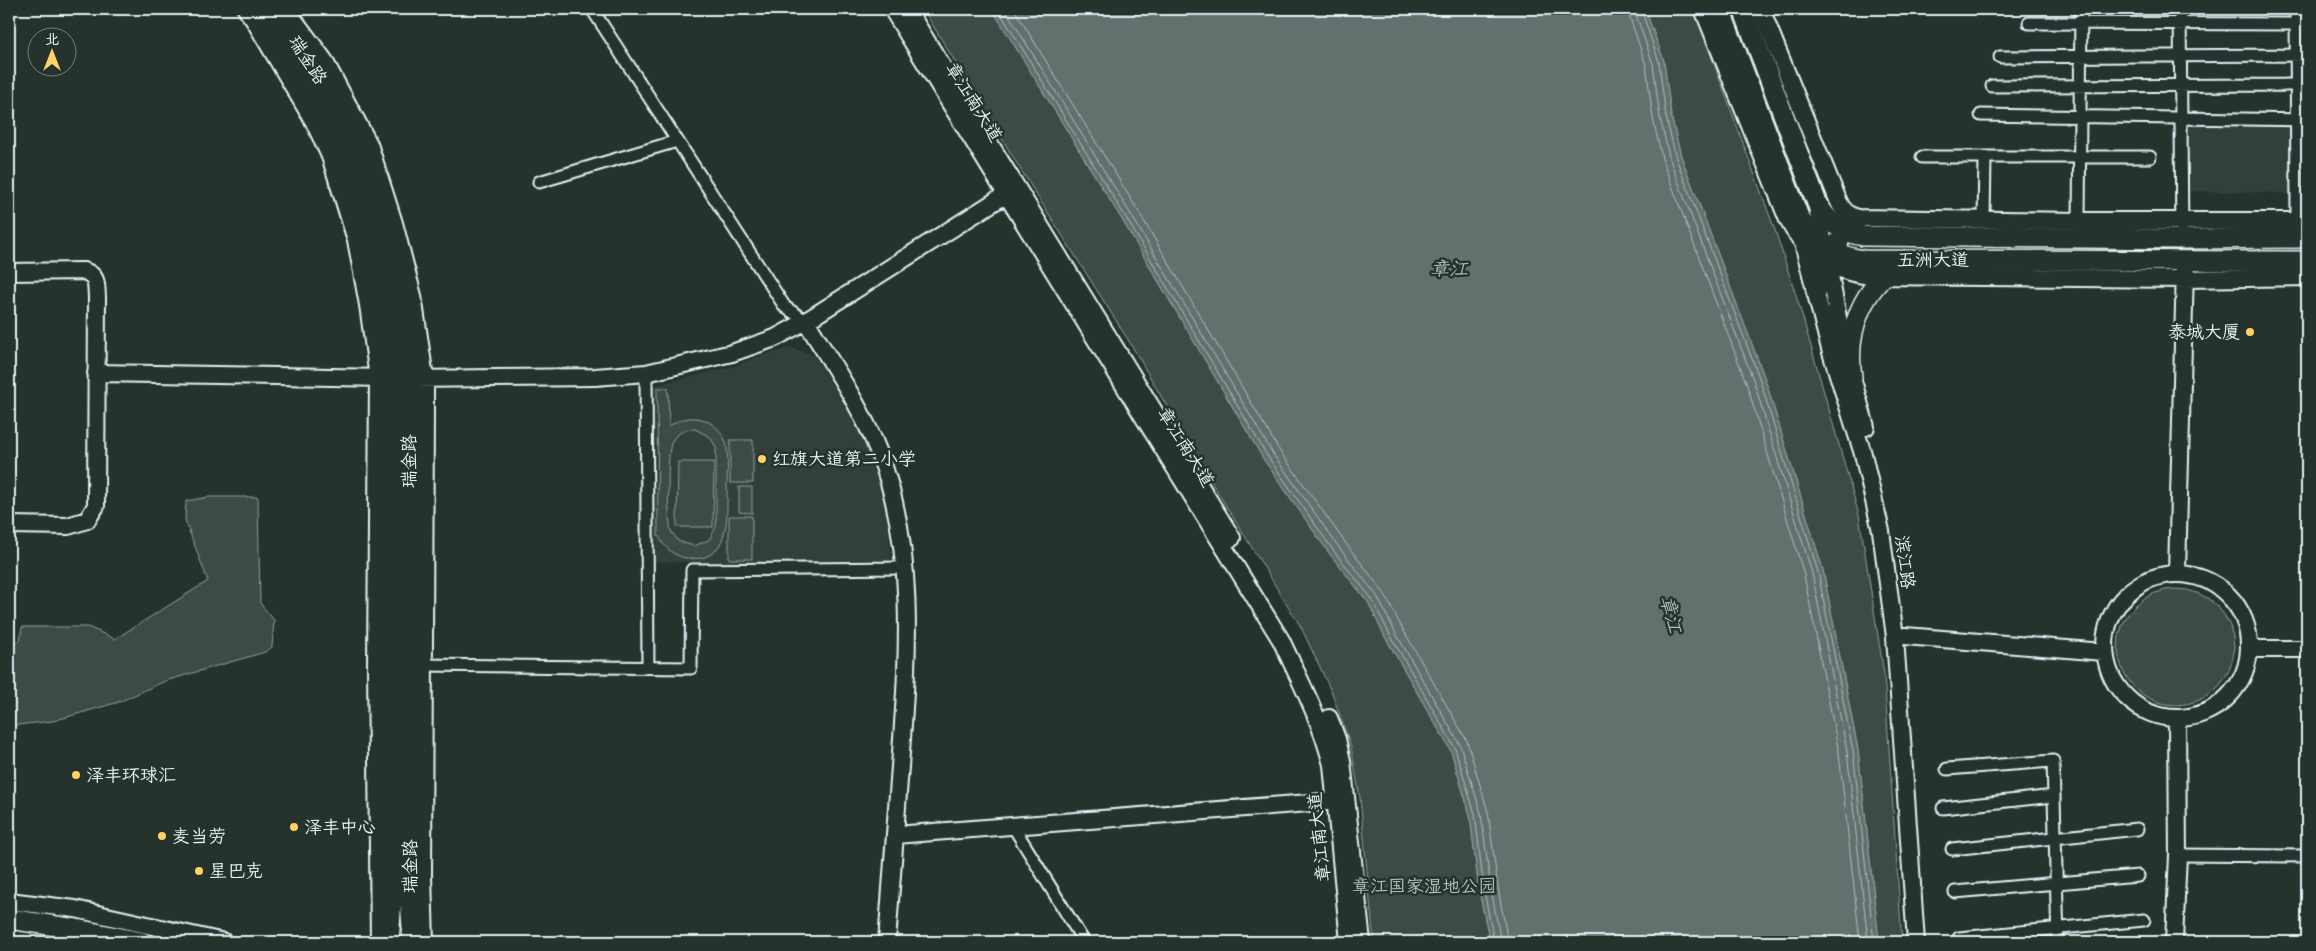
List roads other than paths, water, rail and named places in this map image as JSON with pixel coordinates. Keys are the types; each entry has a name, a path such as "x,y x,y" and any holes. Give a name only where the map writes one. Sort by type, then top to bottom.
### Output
{"main road":[{"name":"五洲大道","path":"1720,9 1792,198 1804,225 1820,248 1852,259 2307,261"},
{"name":"五洲大道","path":"1743,9 1820,209 1820,248"},
{"name":"瑞金路","path":"271,11 308,59 340,110 354,146 382,232 397,301 416,665 401,898 381,942"},
{"name":"五洲大道","path":"1820,248 1862,227 2182,230 2307,238"},
{"path":"1816,291 1820,248"},
{"path":"1852,377 1850,350 1854,324 1865,299 1883,276 1904,260"},
{"name":"瑞金路","path":"401,378 401,898 413,942"},
{"path":"401,898 424,942"},
{"path":"9,920 76,929 142,942"}],"street":[{"path":"246,9 314,122 330,156 356,240 368,305 401,378 376,677 381,942"},
{"path":"592,9 785,307 806,321 854,399 880,454 893,500 904,568 906,670 887,942"},
{"name":"章江南大道","path":"892,9 1012,191 1291,636 1321,699 1337,739 1342,761 1362,942"},
{"name":"章江南大道","path":"907,9 1012,191 1281,640 1313,707 1332,765 1349,942"},
{"path":"1703,9 1788,220 1820,248 1858,275 2185,279 2307,277"},
{"path":"1761,9 1840,205 1862,227 1984,220 2079,221 2182,230 2302,221 2302,24 2296,9"},
{"path":"2079,221 2081,9"},
{"path":"2180,9 2182,230"},
{"path":"2029,24 2302,24"},
{"path":"2000,57 2302,55"},
{"path":"1992,86 2302,85"},
{"path":"1981,114 2302,120"},
{"path":"539,182 677,141"},
{"path":"1922,157 2150,158"},
{"path":"1984,220 1985,157"},
{"path":"96,373 401,378 595,377 646,373 732,353 775,338 806,321 1012,191"},
{"name":"滨江路","path":"1820,248 1891,529 1905,636 1926,942"},
{"path":"2177,573 2185,260"},
{"path":"9,272 69,270 91,274 96,284 96,506 87,520 68,526 9,525"},
{"name":"滨江路","path":"1816,291 1830,349 1863,454 1881,531 1895,637 1916,942"},
{"path":"646,373 648,667"},
{"path":"424,942 416,665 691,668 692,570 904,568"},
{"path":"2177,573 2200,577 2221,588 2237,604 2247,625 2250,648 2246,670 2235,690 2219,705 2199,715 2177,719 2156,716 2136,706 2125,697 2109,673 2104,652 2106,628 2115,606 2126,594 2132,588 2153,577 2177,573"},
{"path":"1905,636 2104,652"},
{"path":"2250,648 2307,649"},
{"path":"2174,942 2178,855 2177,719"},
{"path":"1947,769 2053,761 2058,942"},
{"path":"1944,808 2054,796"},
{"path":"895,834 1335,801"},
{"path":"1013,826 1084,942"},
{"path":"1952,849 2137,829"},
{"path":"2178,855 2307,856"},
{"path":"1955,892 2138,876"},
{"path":"9,901 75,909 196,934 224,942"},
{"path":"1958,938 2144,920"}],"water":[{"name":"章江","path":"992,9 1645,9 1664,61 1671,116 1681,156 1765,379 1823,570 1858,750 1879,942 1490,942 1479,891 1470,815 1451,751 1384,635 1368,602 1329,553 1264,460 1121,218"}],"place":[{"name":"泰城大厦","path":"2250,332"},
{"name":"红旗大道第二小学","path":"762,459"},
{"name":"泽丰环球汇","path":"76,775"},
{"name":"泽丰中心","path":"294,827"},
{"name":"麦当劳","path":"162,836"},
{"name":"星巴克","path":"199,871"}],"park label":[{"name":"章江国家湿地公园","path":"1424,886"}]}
